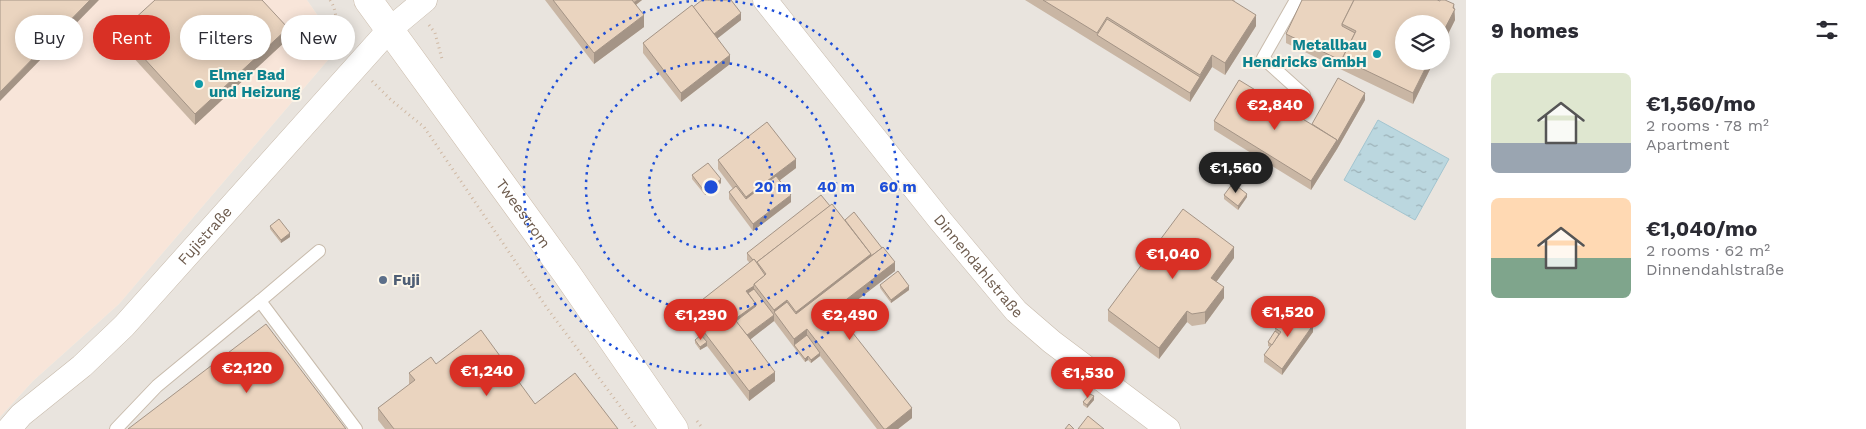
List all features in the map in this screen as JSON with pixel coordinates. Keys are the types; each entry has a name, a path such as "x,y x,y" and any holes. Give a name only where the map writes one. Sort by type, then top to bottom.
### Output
{"main road":[{"name":"Tweestrom","path":"368,0 566,274 674,429"}],"street":[{"name":"Fujistraße","path":"9,429 21,415 82,366 124,326 389,30 425,0"},
{"name":"Dinnendahlstraße","path":"765,0 939,219 1016,311 1052,342 1168,429"}],"lane":[{"path":"1296,0 1263,58 1304,95"},
{"path":"116,429 157,386 320,252"},
{"path":"260,301 356,429"}],"path":[{"path":"330,0 335,8 340,42 357,65 391,100 424,127 547,308 637,429"}],"shaded area":[{"path":"0,0 307,0 317,15 281,15 281,60 328,60 119,304 33,381 0,417"},
{"path":"307,0 1466,0 1466,429 0,429 0,417 33,381 119,304 328,60 355,60 355,15 317,15"}],"water":[{"path":"1378,120 1449,159 1415,220 1344,180"}],"building":[{"path":"0,0 90,0 75,15 15,15 15,60 31,60 0,92"},
{"path":"155,0 262,0 281,20 281,34 271,44 271,15 180,15 180,60 253,60 195,114 146,60 170,60 170,15 139,15"},
{"path":"553,0 632,0 644,15 594,53"},
{"path":"702,0 731,0 741,13 714,34 693,7"},
{"path":"1043,0 1232,0 1256,15 1225,63 1212,55 1200,75 1107,17 1097,33"},
{"path":"1302,0 1354,0 1342,26 1355,33 1342,61 1286,34"},
{"name":"Metallbau Hendricks GmbH","path":"1354,0 1445,0 1454,4 1453,8 1455,9 1450,19 1450,15 1395,15 1395,70 1424,70 1413,93 1342,59 1356,31 1342,24"},
{"path":"692,5 730,55 681,93 643,43"},
{"path":"1107,19 1200,77 1190,93 1097,35"},
{"path":"1338,78 1365,93 1337,142 1337,140 1312,124"},
{"path":"1239,80 1337,140 1311,181 1214,121"},
{"path":"767,122 796,159 746,197 718,160"},
{"path":"708,163 721,179 705,192 692,175"},
{"path":"776,176 791,195 753,224 729,192 736,186 746,199"},
{"path":"1233,183 1247,194 1238,206 1224,195"},
{"path":"821,195 830,206 757,263 753,260 747,253"},
{"path":"832,204 871,254 796,312 787,300 774,310 754,284 766,274 757,262"},
{"path":"1183,209 1234,247 1211,278 1224,287 1205,312 1192,314 1187,311 1159,348 1108,310"},
{"path":"854,212 882,248 871,256 845,220"},
{"path":"279,219 290,233 281,240 270,226"},
{"path":"883,247 895,262 834,309 912,408 886,429 884,429 807,329 794,339 774,312 787,302 796,314"},
{"path":"754,259 765,275 746,291 756,304 735,319 775,372 749,391 688,311"},
{"path":"898,271 909,286 891,300 880,285"},
{"path":"754,289 774,315 747,335 736,321 756,306 748,293"},
{"path":"1289,308 1313,325 1282,369 1264,355 1281,332 1275,328"},
{"path":"266,324 346,429 128,429"},
{"path":"481,330 535,404 575,373 618,429 394,429 378,408 415,380 409,373 431,357 436,364"},
{"path":"1275,331 1279,334 1272,345 1268,342"},
{"path":"701,335 707,342 700,347 695,340"},
{"path":"807,335 820,353 811,360 808,356 805,359 794,345"},
{"path":"1090,394 1094,396 1087,405 1083,402"},
{"path":"1088,416 1104,429 1078,429"},
{"path":"1069,424 1074,429 1065,429"}],"place":[{"name":"Metallbau Hendricks GmbH","path":"1377,54"},
{"name":"Elmer Bad und Heizung","path":"199,84"},
{"name":"Fuji","path":"383,280"}]}
